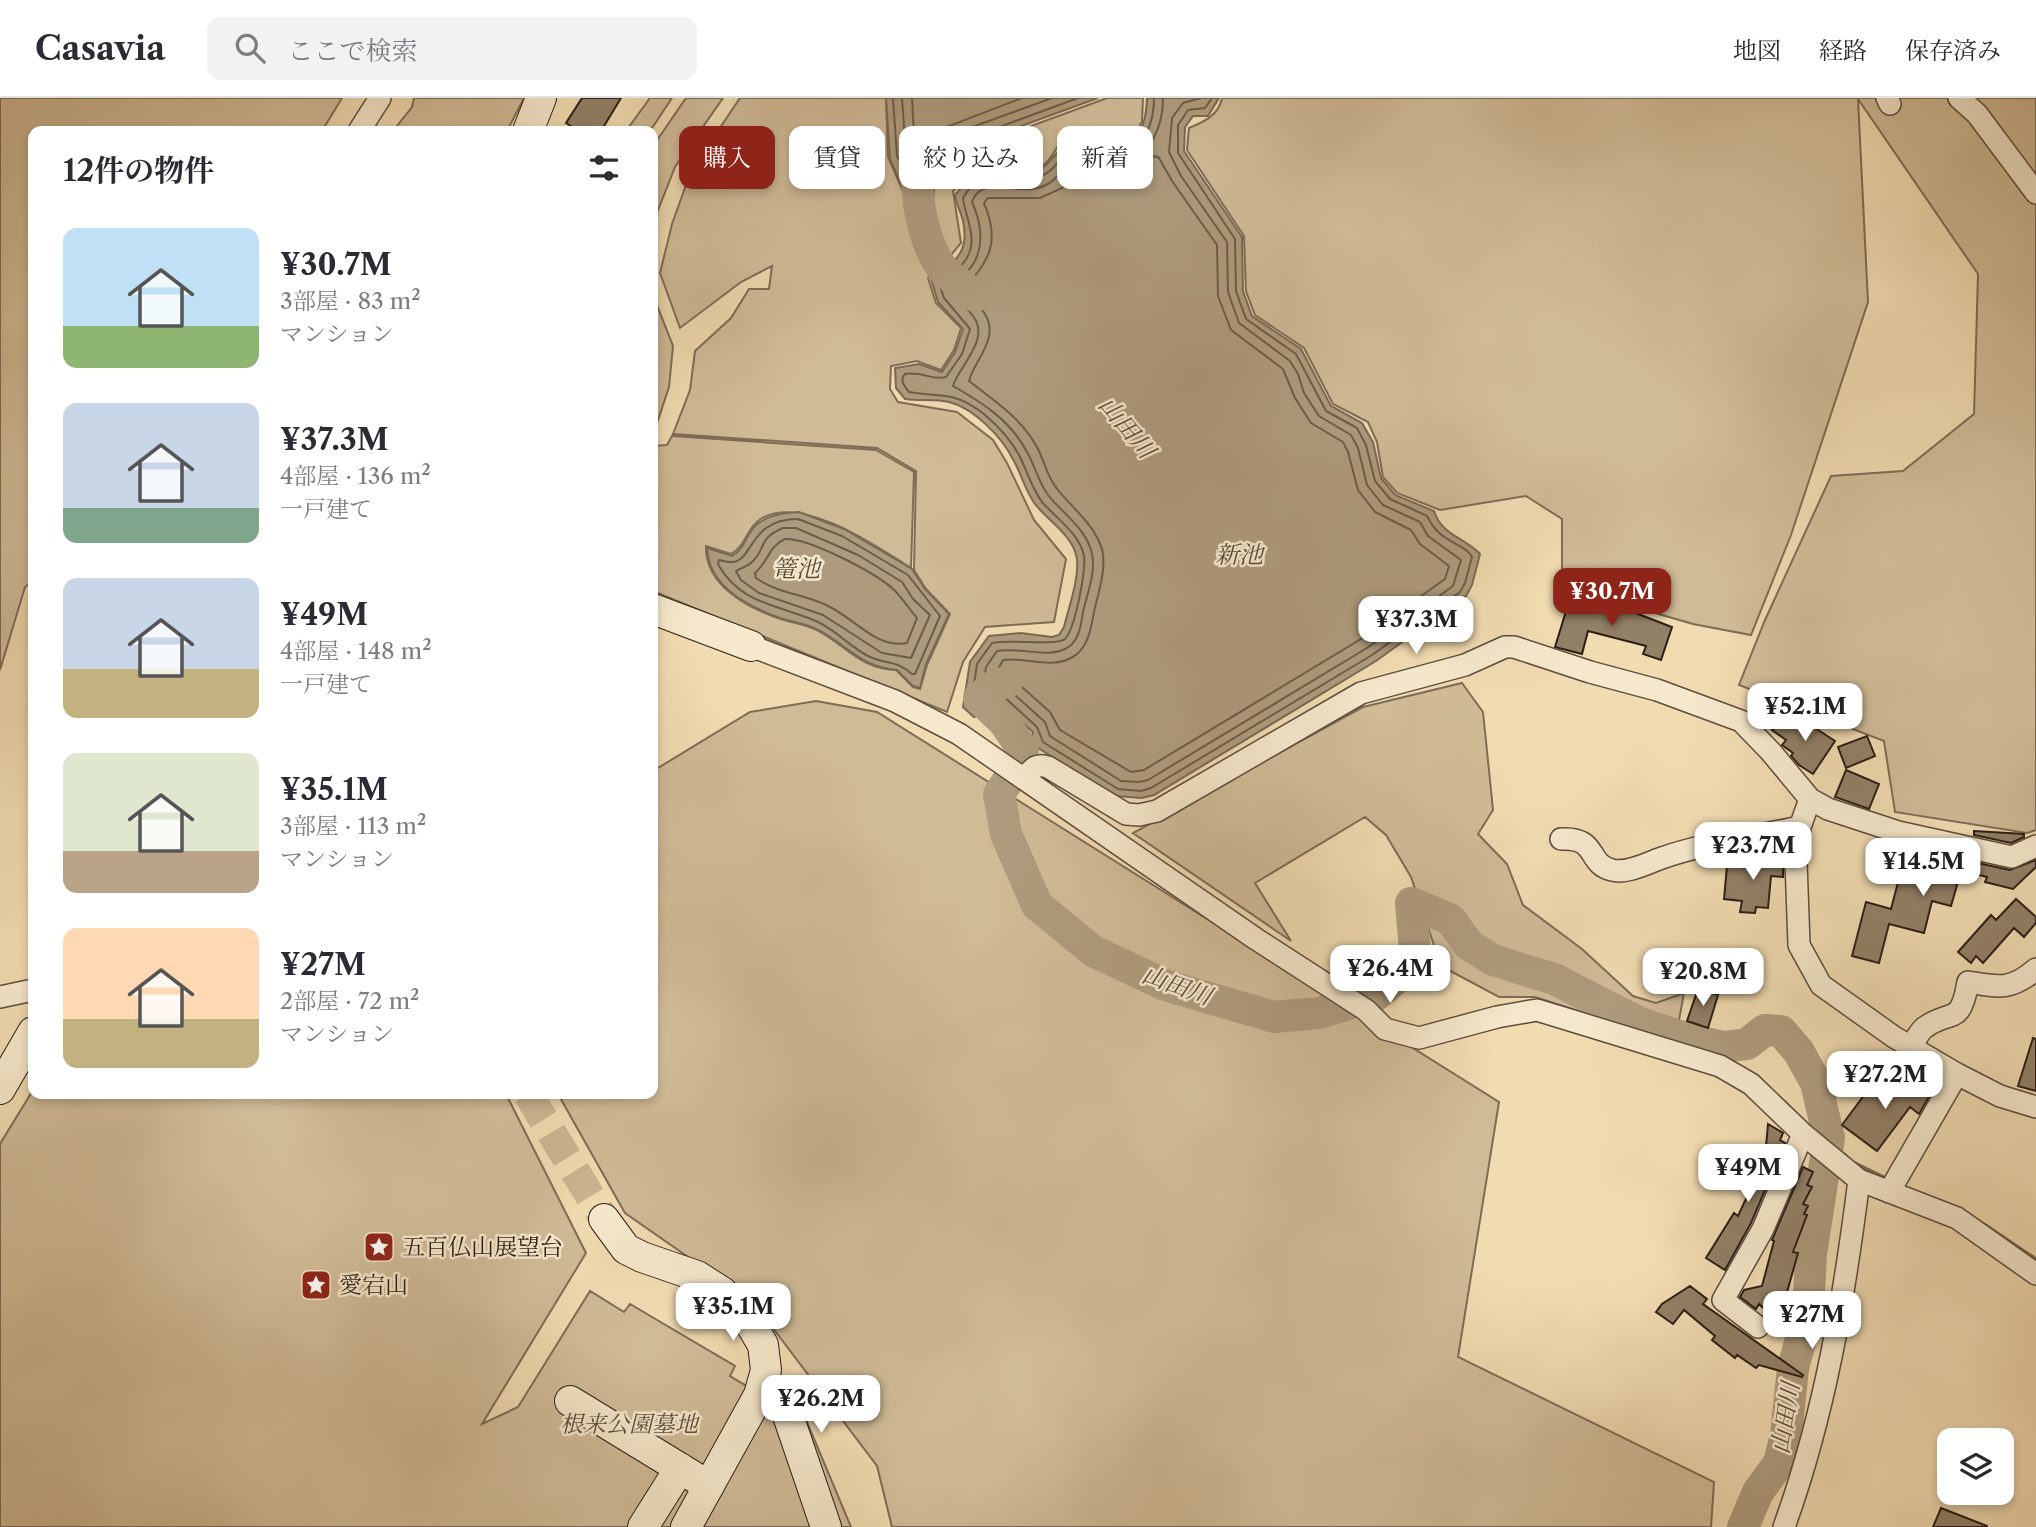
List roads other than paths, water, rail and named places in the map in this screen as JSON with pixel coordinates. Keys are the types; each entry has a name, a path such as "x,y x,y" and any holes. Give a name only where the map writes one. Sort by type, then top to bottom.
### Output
{"street":[{"path":"362,126 380,98"},
{"path":"530,126 541,98"},
{"path":"1959,98 1977,114 2036,193"},
{"path":"658,611 895,701 943,724 1256,939 1366,1010 1385,1029 1419,1038 1497,1017 1537,1010 1720,1066 1751,1084 1803,1134 1859,1180 1957,1218 2036,1274"},
{"path":"1024,779 1034,766 1040,765 1048,767 1115,810 1126,814 1157,811 1361,693 1465,664 1505,647 1514,647 1657,690 1741,721 1810,799 1828,809 1898,832 2012,856 2036,846"},
{"path":"1810,799 1800,827 1796,861 1799,945 1821,985 1911,1047 1957,1074 2000,1096 2036,1107"},
{"path":"1561,839 1576,838 1587,845 1598,861 1612,870 1632,869 1671,855 1800,827"},
{"path":"1911,1047 1924,1028 1956,1014 1965,1000 1968,982 2002,988 2022,982 2036,969"},
{"path":"0,997 28,991"},
{"path":"0,1089 28,1041"},
{"path":"1889,1192 1957,1074"},
{"path":"1758,1327 1723,1300 1763,1229 1803,1134"},
{"path":"1784,1527 1806,1465 1832,1362 1859,1180"},
{"path":"604,1219 626,1249 697,1276 732,1302 750,1323 763,1345 766,1363 764,1382 687,1527"},
{"path":"764,1382 783,1401 826,1527"},
{"path":"570,1401 709,1486"},
{"path":"643,1527 680,1468"}],"water":[{"path":"886,98 1098,98 1021,126 899,126 899,180 890,159"},
{"name":"新池","path":"1147,98 1219,98 1208,116 1193,116 1185,127 1184,151 1242,237 1243,291 1252,316 1301,349 1331,406 1362,423 1373,442 1381,478 1395,495 1434,511 1442,526 1480,554 1472,585 1466,596 1376,661 1154,795 1142,798 1116,796 1038,748 1031,739 1033,732 997,700 992,699 980,715 974,717 963,707 970,662 989,636 1021,633 1052,637 1059,635 1064,627 1073,593 1077,559 1066,536 1035,504 1009,452 994,432 975,415 954,403 905,399 896,388 895,368 919,364 942,372 955,352 963,329 938,302 931,279 953,262 962,249 965,232 955,195 960,189 1043,189 1043,168 1057,153 1057,189 1153,189 1153,126 1142,126"},
{"name":"篭池","path":"799,512 844,529 912,569 925,589 949,614 926,664 920,688 913,686 897,670 863,660 816,629 756,608 732,593 714,573 707,548 732,556 741,549 753,528 764,519"}],"waterway":[{"name":"山田川","path":"918,189 923,223 934,255 942,268 975,296"},
{"name":"山田川","path":"1007,682 995,685 979,698 1005,723 1023,750 1020,763 999,794 1006,834 1037,905 1093,951 1165,985 1274,1017 1319,1013 1375,996 1416,962 1411,903 1450,919 1469,945 1493,960 1554,979 1640,1023 1688,1039 1724,1047 1747,1044 1765,1030 1781,1031 1799,1052 1816,1083 1829,1138 1811,1254 1808,1313 1793,1368 1786,1435 1779,1463 1758,1492 1743,1527"},
{"path":"1790,1041 1798,1034 1819,1064 1840,1153 1845,1156"},
{"path":"1855,1164 1890,1181"},
{"path":"1984,1225 2036,1260"}],"tunnel":[{"path":"531,1099 604,1219"}],"place":[{"name":"五百仏山展望台","path":"379,1247"},
{"name":"愛宕山","path":"316,1285"}],"park label":[{"name":"根来公園墓地","path":"629,1424"}]}
